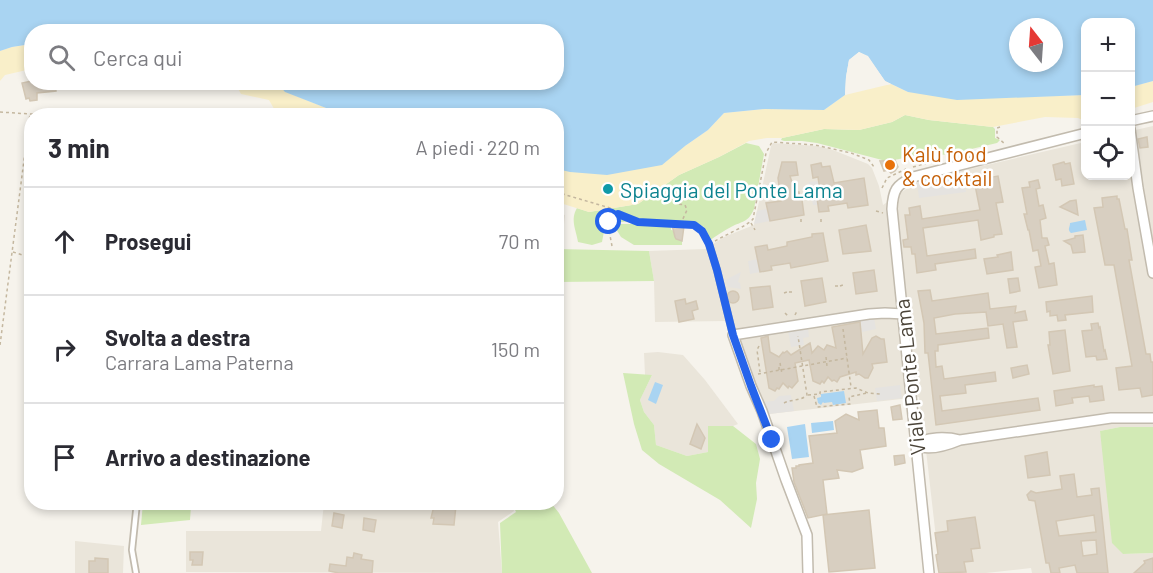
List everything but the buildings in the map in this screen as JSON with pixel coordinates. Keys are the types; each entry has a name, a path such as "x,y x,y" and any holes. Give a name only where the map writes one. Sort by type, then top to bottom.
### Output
{"street":[{"path":"1135,121 1153,116"},
{"name":"Viale Ponte Lama","path":"928,573 892,209 894,192 901,183 928,172 1081,134"},
{"path":"1135,163 1153,273"},
{"path":"808,573 807,535 733,335 869,314 904,314"},
{"path":"916,445 933,439 960,440 1111,418 1153,418"}],"lane":[{"path":"709,244 733,335"},
{"path":"136,510 132,550 136,573"}],"path":[{"path":"0,112 24,114"},
{"path":"1000,127 997,128 997,137 1006,144"},
{"path":"564,194 610,208 638,222 694,225 702,231 709,244 753,219 766,153 771,142 815,145 842,151 870,160 874,167"},
{"path":"0,345 24,160"},
{"path":"882,188 887,178"},
{"path":"669,198 678,204 685,205 687,210 681,224"},
{"path":"876,211 884,213"},
{"path":"612,246 608,225 618,214"},
{"path":"821,219 821,224"},
{"path":"751,222 755,230"},
{"path":"12,251 24,255"},
{"path":"786,293 792,292"},
{"path":"795,315 797,311"},
{"path":"785,313 788,316"},
{"path":"842,324 851,388"},
{"path":"797,331 807,395"},
{"path":"759,346 757,350 760,373"},
{"path":"754,374 848,358"},
{"path":"780,363 782,374"},
{"path":"814,395 817,407 850,404 848,388"},
{"path":"784,403 802,399 807,395 848,388 856,388 868,393"},
{"path":"849,397 868,393 881,394"}],"shaded area":[{"path":"1153,126 1153,427 1120,427 1100,431 1123,554 1153,553 1153,573 1032,573 1031,568 986,573 940,573 919,397 769,414 758,418 734,352 726,321 655,322 654,281 649,251 705,249 724,237 754,225 773,143 817,146 868,164 879,186 883,205 918,181 1081,143 1081,180 1135,180 1135,130"},
{"path":"962,171 966,192 919,198 917,183 919,181 941,177 946,180 954,179 954,173"},
{"path":"818,181 821,197 817,198 818,205 813,205 809,182"},
{"path":"766,209 770,221 754,224 757,211"},
{"path":"758,259 760,272 750,274 748,261"},
{"path":"741,272 738,282 741,289 728,287 725,280"},
{"path":"874,318 876,329 862,332 860,320"},
{"path":"808,328 809,337 803,338 804,345 791,347 788,331"},
{"path":"644,353 683,355 738,424 708,426 708,452 687,456 656,445 654,425 644,412 640,400 652,375 645,375"},
{"path":"900,385 902,398 877,401 875,388"},
{"path":"791,395 794,411 769,414 763,402 774,401 779,396"},
{"path":"323,510 514,511 498,522 502,573 186,572 186,531 321,531"},
{"path":"75,541 124,546 123,573 75,573"}],"green space":[{"path":"905,115 993,127 995,138 1000,140 997,143 950,154 940,155 934,151 886,161 817,143 781,140 824,129 859,130 892,122"},
{"path":"746,143 759,146 764,154 754,209 744,221 709,241 704,227 695,222 604,223 602,242 592,245 578,242 574,221 577,208 589,212 638,204 679,175"},
{"path":"613,224 671,225 671,230 676,231 676,239 682,240 682,245 634,245 621,237"},
{"path":"564,249 649,251 654,281 564,282"},
{"path":"623,373 652,375 640,400 644,412 654,425 656,445 687,456 708,452 708,426 733,426 756,444 760,459 756,483 757,499 751,528 720,500 659,464 642,450"},
{"path":"1120,427 1153,427 1153,553 1123,554 1112,543 1100,431"},
{"path":"142,510 191,510 190,520 141,525"},
{"path":"515,510 557,510 592,573 502,573 500,523 516,512"}],"sand":[{"path":"24,45 24,71 5,75 0,81 0,51"},
{"path":"1153,81 1153,102 1135,108 1135,86"},
{"path":"891,84 908,92 1023,97 1081,95 1081,119 1045,117 993,127 905,115 892,122 859,130 824,129 782,138 749,141 679,175 638,204 589,212 564,204 564,168 685,146 708,130 724,113 765,109 824,110 845,95"},
{"path":"239,90 284,90 326,108 274,108 269,100 241,94"}],"water":[{"path":"0,0 1153,0 1153,81 1135,86 1135,18 1081,18 1081,95 957,100 908,92 885,81 868,57 859,52 849,60 845,95 824,110 765,109 724,113 708,130 662,165 607,175 564,171 564,108 326,108 283,90 564,90 564,24 24,24 24,45 0,51"},
{"path":"1085,220 1087,230 1070,232 1070,223"},
{"path":"655,382 663,385 656,404 648,400"},
{"path":"844,391 846,403 833,405 832,402 823,402 821,405 818,403 817,398 821,397 821,394"},
{"path":"833,421 834,430 812,433 811,423"},
{"path":"805,424 809,457 792,459 787,427"}],"pier":[{"path":"859,52 868,56 885,81 891,84 883,84 866,59 859,55 852,61 848,94 845,95 849,60"}],"place":[{"name":"Kalù food & cocktail","path":"890,165"},
{"name":"Spiaggia del Ponte Lama","path":"608,189"}],"route":[{"path":"609,222 618,214 638,222 694,225 702,231 709,244 717,270 733,335 772,440"}]}
